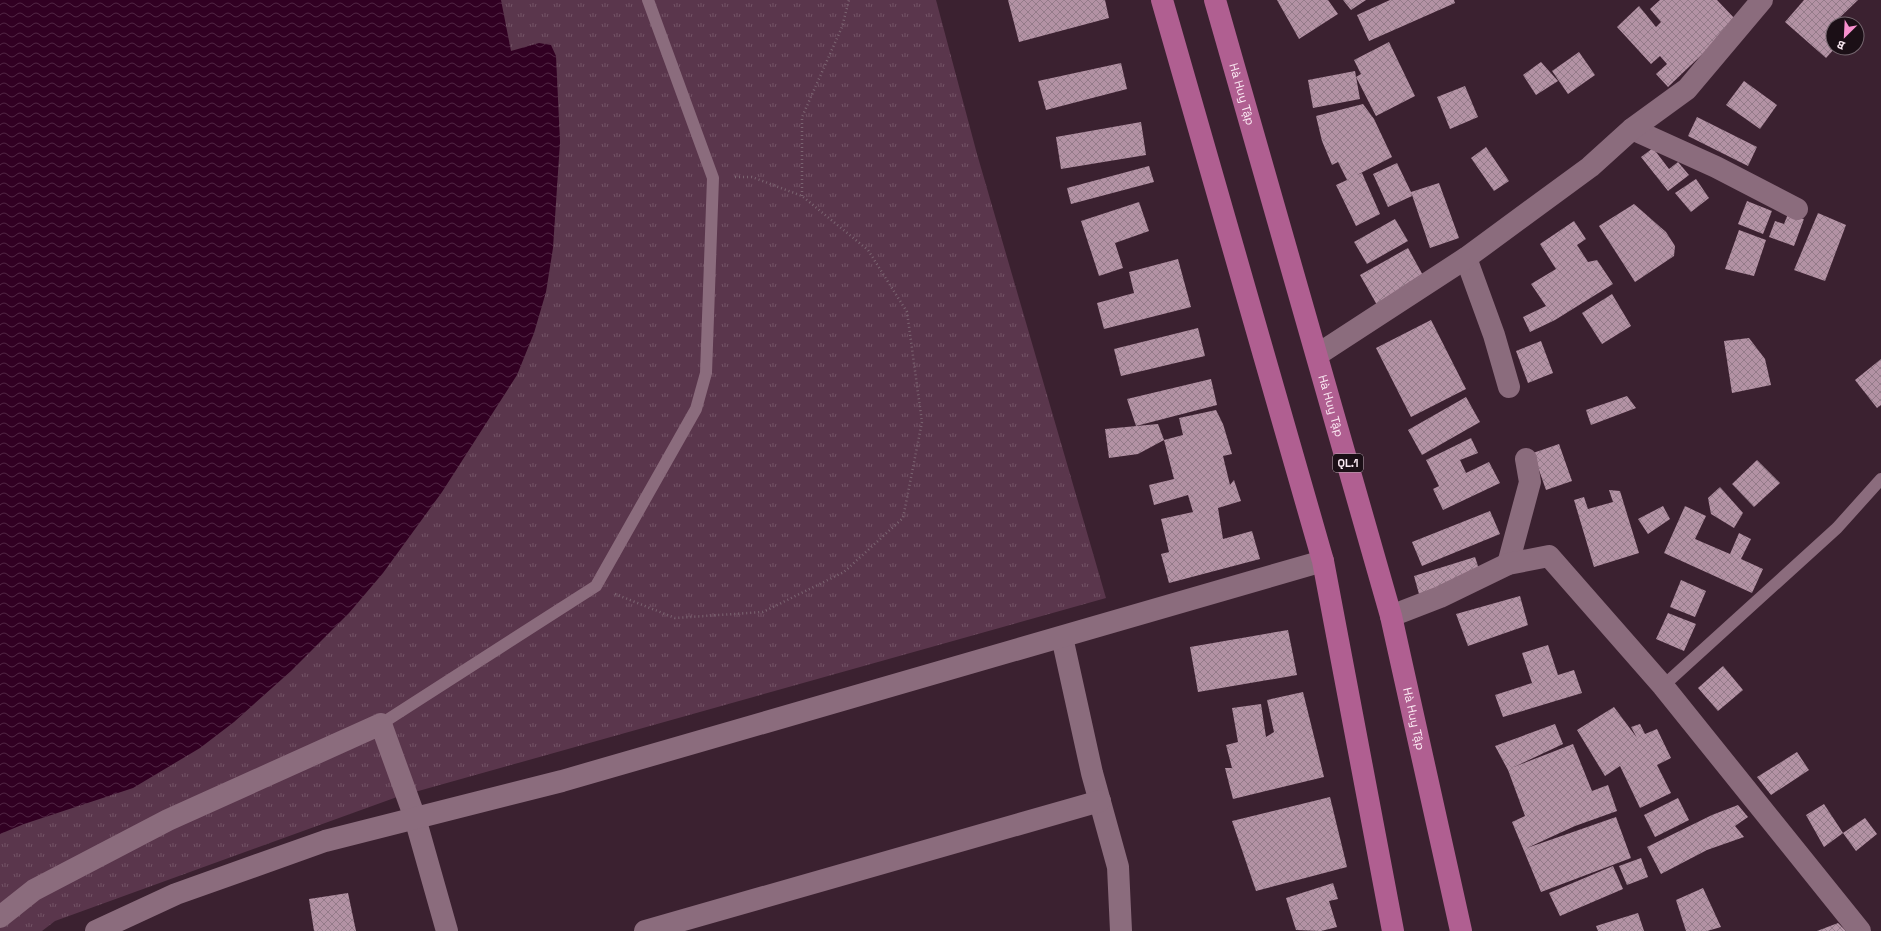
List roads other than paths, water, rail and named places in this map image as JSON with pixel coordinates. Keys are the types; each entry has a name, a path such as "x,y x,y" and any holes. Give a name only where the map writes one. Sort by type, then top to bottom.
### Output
{"main road":[{"path":"1162,0 1323,561 1393,931"},
{"name":"Hà Huy Tập","path":"1215,0 1391,616 1461,931"}],"street":[{"path":"1317,355 1466,258 1590,167 1632,129 1687,89 1762,0"},
{"path":"1632,129 1716,167 1797,209"},
{"path":"1466,258 1494,335 1509,387"},
{"path":"1508,564 1530,482 1526,459"},
{"path":"1391,616 1440,597 1508,564 1549,556 1663,686 1860,931"},
{"path":"96,931 183,892 325,841 562,781 1323,561"},
{"path":"1062,637 1092,773 1118,866 1120,931"},
{"path":"0,917 34,890 161,824 381,724 415,818 447,931"},
{"path":"645,931 1100,801"}],"lane":[{"path":"381,724 596,586 696,409 706,373 714,178 648,0"},
{"path":"1663,686 1837,528 1881,479"}],"water":[{"path":"0,0 501,0 511,51 539,43 551,45 556,56 560,142 553,248 546,292 534,333 517,375 442,492 383,573 349,613 291,671 234,722 200,748 133,788 24,824 0,834"}]}
